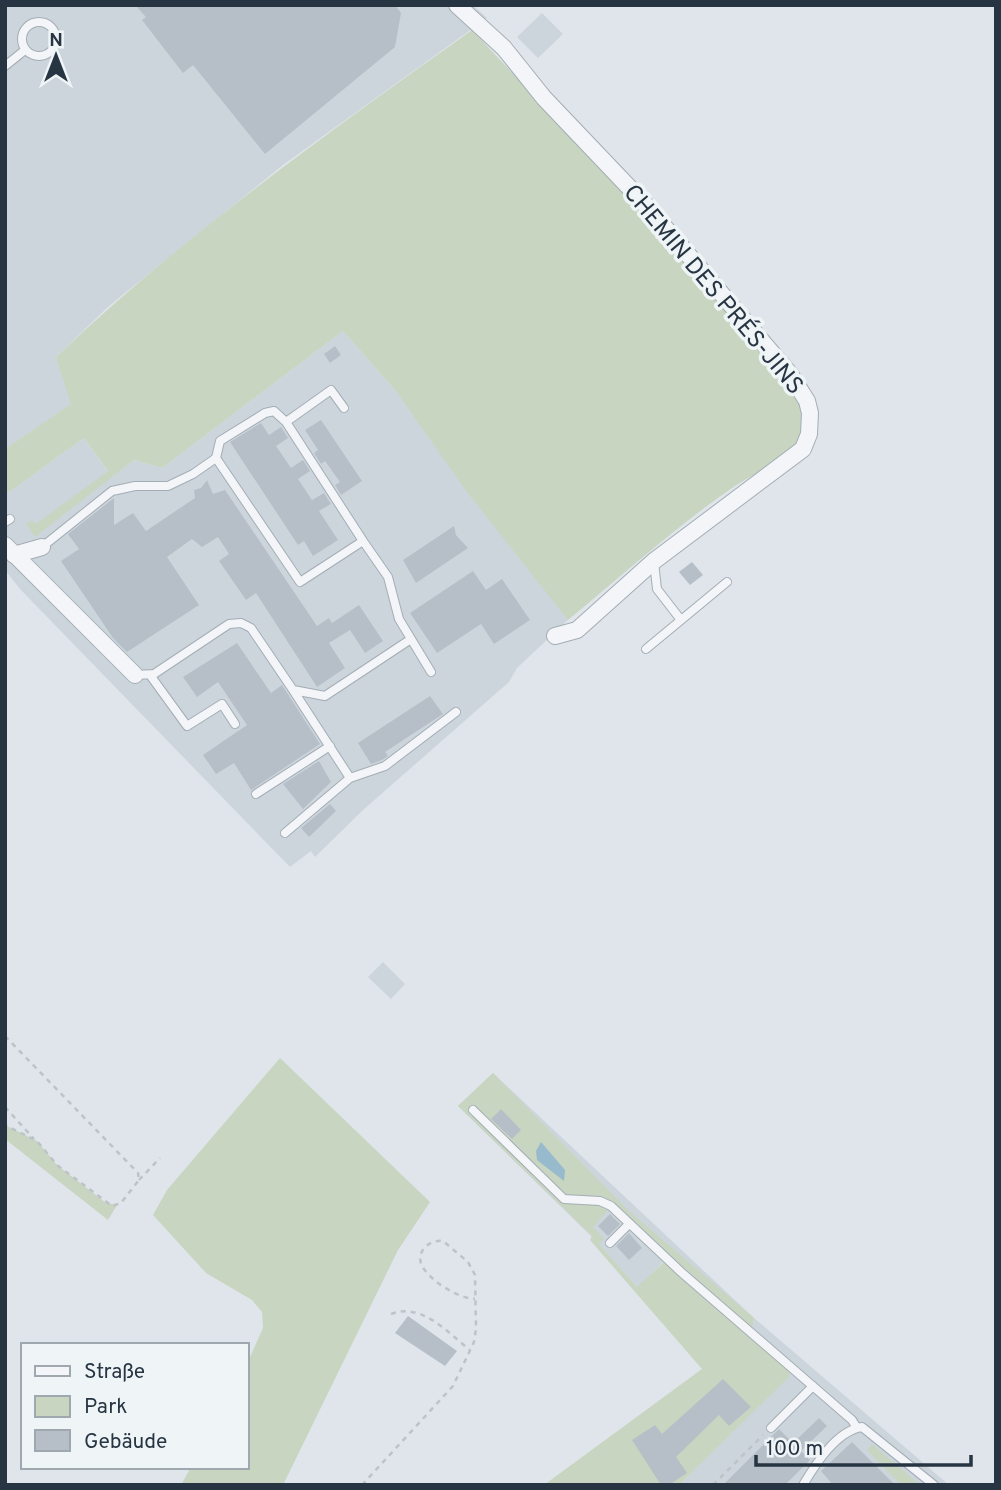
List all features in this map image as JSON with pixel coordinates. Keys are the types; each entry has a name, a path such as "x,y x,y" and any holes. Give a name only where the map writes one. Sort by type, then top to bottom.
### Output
{"street":[{"name":"CHEMIN DES PRÉS-JINS","path":"457,5 504,48 552,106 644,204 790,374 807,401 811,423 803,449 654,561 577,630 555,636"},
{"path":"10,550 42,547"},
{"path":"10,550 143,675"}],"lane":[{"path":"37,22 52,28 56,42 50,52 39,56 25,50 22,36 27,26 37,22"},
{"path":"5,66 25,50"},
{"path":"286,422 331,390 344,408"},
{"path":"42,547 112,491 135,486 168,486 193,474 216,458 220,441 265,412 279,412 388,577 399,619 431,672"},
{"path":"216,458 300,582 363,541"},
{"path":"654,561 657,589 681,620"},
{"path":"646,649 727,582"},
{"path":"235,724 222,704 187,726 143,675 229,624 241,623 251,628 350,778"},
{"path":"293,690 326,696 411,639"},
{"path":"285,833 350,778 385,766 456,712"},
{"path":"256,794 330,746"},
{"path":"473,1110 564,1199 600,1201 611,1206 852,1420 857,1428"},
{"path":"610,1243 629,1224"},
{"path":"771,1428 813,1386"},
{"path":"803,1485 814,1465 845,1434 857,1428 868,1429 934,1485"}],"path":[{"path":"5,1036 138,1173 139,1180"},
{"path":"5,1107 57,1165 112,1206 121,1203 160,1158"},
{"path":"5,1125 37,1141"},
{"path":"362,1485 453,1386 470,1350 476,1329 475,1275 468,1262 443,1241 433,1241 425,1246 421,1255 424,1268 456,1294 475,1299"},
{"path":"391,1314 406,1310 421,1313 470,1350"},
{"path":"713,1485 771,1428"}],"shaded area":[{"path":"5,5 473,5 487,18 283,165 109,306 56,357 72,404 5,449"},
{"path":"542,13 563,34 538,58 517,37"},
{"path":"343,331 396,391 568,620 517,668 509,682 363,810 315,857 311,851 290,867 20,589 5,570 5,495 84,438 112,477 134,460 162,468"},
{"path":"383,962 405,984 391,999 368,977"},
{"path":"493,1073 754,1318 949,1485 679,1485 788,1377 663,1262 638,1288 592,1237 458,1106"}],"green space":[{"path":"472,30 638,207 790,384 799,402 804,422 802,435 791,451 692,517 568,620 467,492 396,391 343,331 162,468 134,460 35,537 26,524 32,520 36,524 108,471 84,438 5,495 5,449 71,404 56,357 155,269 258,186"},
{"path":"280,1058 430,1202 398,1250 283,1485 181,1485 190,1469 248,1469 248,1362 263,1328 262,1312 252,1300 206,1273 153,1215 167,1190"},
{"path":"493,1073 630,1212 754,1318 752,1328 613,1204 593,1227 604,1239 599,1244 637,1287 664,1262 790,1369 789,1377 679,1485 544,1485 702,1369 590,1240 592,1236 458,1106"},
{"path":"5,1125 37,1141 57,1165 106,1203 117,1205 108,1220 5,1139"},
{"path":"872,1444 920,1485 901,1485 867,1450"}],"water":[{"path":"541,1142 565,1170 564,1181 537,1160 536,1151"}],"building":[{"path":"135,5 395,5 401,13 395,47 265,154 193,65 183,73 142,20 146,17"},
{"path":"335,346 341,355 330,363 324,354"},
{"path":"321,420 362,481 341,495 335,485 340,482 325,461 321,464 314,453 318,450 305,430"},
{"path":"261,423 269,435 281,427 288,438 276,446 291,468 303,460 310,471 298,479 312,500 324,493 331,504 319,511 338,540 313,556 304,541 298,545 230,442"},
{"path":"207,480 213,494 225,490 317,626 329,618 332,623 359,605 383,641 365,653 350,630 329,643 345,668 317,687 256,593 246,600 219,561 229,554 218,537 202,547 192,539 167,557 199,605 127,652 113,638 61,561 79,549 68,534 114,498 114,525 133,513 146,531 195,498 194,490 201,488"},
{"path":"454,526 456,535 468,548 416,583 403,560"},
{"path":"692,562 703,575 690,585 679,572"},
{"path":"473,571 486,590 502,579 530,620 494,644 481,624 437,653 410,613"},
{"path":"237,643 271,693 282,685 320,744 251,790 234,763 216,774 203,755 247,725 218,682 197,697 183,677"},
{"path":"430,696 443,714 385,752 388,756 371,764 358,743"},
{"path":"319,761 331,782 303,809 283,784"},
{"path":"330,804 336,811 309,837 301,828"},
{"path":"501,1109 521,1130 512,1139 491,1119"},
{"path":"610,1214 620,1224 608,1236 598,1226"},
{"path":"629,1233 642,1248 629,1260 616,1246"},
{"path":"408,1316 457,1351 445,1366 395,1333"},
{"path":"723,1379 751,1407 729,1426 719,1415 676,1457 687,1473 669,1485 661,1485 632,1440 655,1425 662,1434"},
{"path":"819,1418 827,1426 801,1451 810,1460 785,1485 723,1485 779,1429 793,1443"},
{"path":"852,1442 895,1485 833,1485 821,1471"}]}
